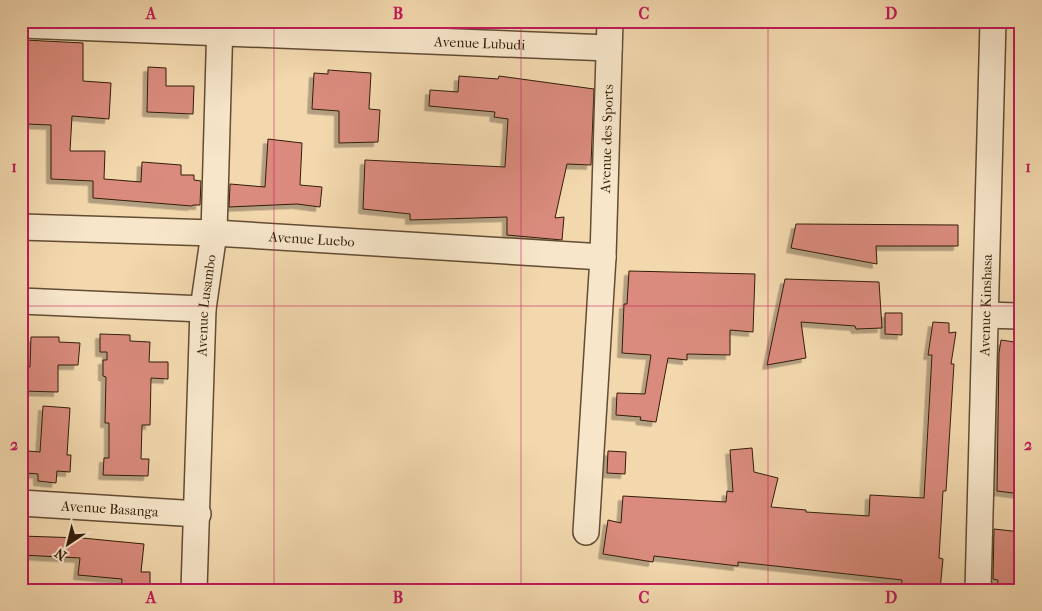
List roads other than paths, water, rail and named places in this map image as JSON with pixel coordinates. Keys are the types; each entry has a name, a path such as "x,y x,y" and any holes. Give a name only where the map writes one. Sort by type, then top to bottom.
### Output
{"street":[{"name":"Avenue des Sports","path":"586,532 603,257 610,21"},
{"name":"Avenue Kinshasa","path":"978,590 993,21"},
{"name":"Avenue Lubudi","path":"21,24 220,27 609,48"},
{"name":"Avenue Lusambo","path":"194,590 198,514 203,308 214,233 220,27"},
{"name":"Avenue Luebo","path":"21,227 214,233 603,257"},
{"path":"21,301 203,308"},
{"path":"986,315 1021,316"},
{"name":"Avenue Basanga","path":"21,503 198,514"}]}
